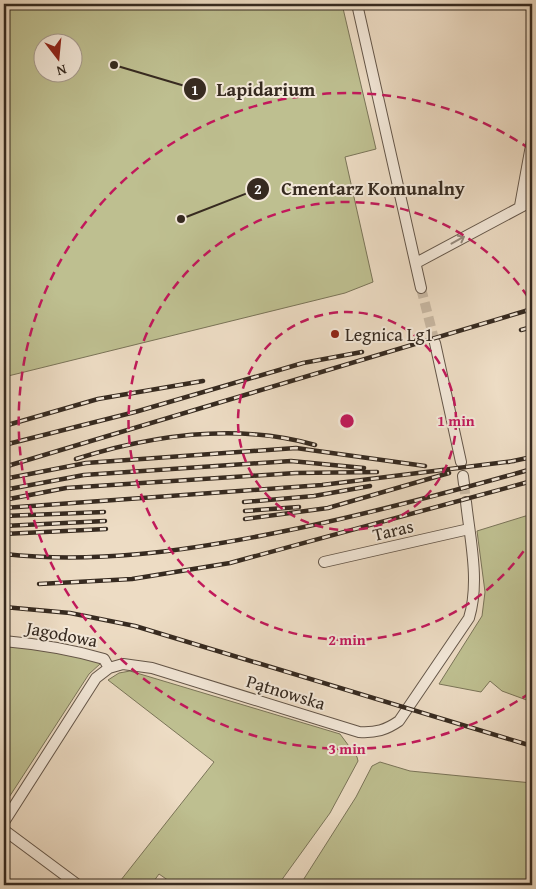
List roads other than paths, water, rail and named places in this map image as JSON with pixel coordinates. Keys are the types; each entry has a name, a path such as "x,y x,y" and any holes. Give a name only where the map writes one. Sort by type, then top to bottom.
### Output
{"street":[{"path":"358,4 421,288"},
{"path":"520,206 532,140"},
{"path":"416,263 532,201"},
{"path":"434,343 461,462"},
{"name":"Pątnowska","path":"109,668 123,664 152,668 360,732 376,733 389,728 399,721 470,618 474,604 474,588 466,502"},
{"name":"Taras","path":"324,562 469,529"},
{"name":"Jagodowa","path":"4,641 49,645 75,651 104,659 109,668"},
{"path":"4,822 96,678 109,668"},
{"path":"4,830 78,885"}],"tunnel":[{"path":"421,288 435,343"},
{"path":"464,484 466,502"}],"railway":[{"path":"4,467 532,309"},
{"path":"521,330 532,327"},
{"path":"4,445 135,412 303,363 362,352"},
{"path":"4,426 98,399 203,381"},
{"path":"76,459 164,438 225,433 285,438 315,445"},
{"path":"4,479 86,463 296,448 425,466"},
{"path":"508,462 532,457"},
{"path":"4,490 84,475 291,461 364,468"},
{"path":"4,508 322,485 514,461"},
{"path":"4,554 38,557 106,556 140,554 207,545 275,533 372,512 532,469"},
{"path":"4,500 66,488 296,473 377,472"},
{"path":"245,519 328,508 449,473"},
{"path":"39,584 132,579 230,563 532,481"},
{"path":"244,502 314,496 370,486"},
{"path":"245,511 299,507"},
{"path":"4,516 104,512"},
{"path":"4,526 105,521"},
{"path":"4,534 106,529"},
{"path":"4,607 70,613 135,626 532,746"}],"place":[{"name":"Lapidarium","path":"114,65"},
{"name":"Cmentarz Komunalny","path":"181,219"},
{"name":"Legnica Lg1","path":"335,334"}]}
